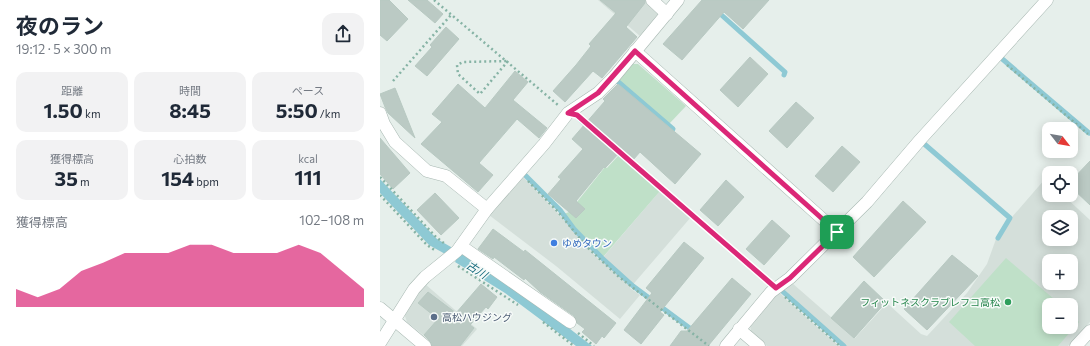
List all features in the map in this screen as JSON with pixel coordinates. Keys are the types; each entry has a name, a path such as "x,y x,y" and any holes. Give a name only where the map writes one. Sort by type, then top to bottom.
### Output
{"street":[{"path":"652,0 667,14"},
{"path":"380,343 414,289 425,277 448,259 459,248 487,209 568,113 598,93 614,77 678,0"},
{"path":"726,346 771,292 790,278 867,202 1047,0"},
{"path":"635,51 837,232"},
{"path":"380,113 384,124 395,142 428,171 446,176 487,209"},
{"path":"459,248 570,322"},
{"path":"380,308 424,346"},
{"path":"739,329 759,346"},
{"path":"1076,346 1090,331"}],"path":[{"path":"434,0 568,113 577,115 776,288 840,346"},
{"path":"393,81 451,15"},
{"path":"996,56 1088,134"},
{"path":"508,61 480,94 458,74 456,70 457,65 463,62 508,61"},
{"path":"519,172 559,213 587,247 614,272 709,346"},
{"path":"380,177 436,237 459,248"},
{"path":"570,322 568,325 594,346"}],"shaded area":[{"path":"598,0 648,0 661,12 640,36"},
{"name":"ゆめタウン","path":"523,177 555,210 600,261 660,191 691,217 630,288 640,295 620,319 556,266 489,215"},
{"path":"1042,182 1042,202 1071,202 1090,220 1090,322 1068,346 846,346 783,291 792,283 855,338 887,303 921,334 927,336 967,293 987,264 996,239 998,239 1012,217"},
{"name":"高松ハウジング","path":"425,284 477,329 462,346 437,346 407,322 404,313"},
{"path":"779,292 839,346 767,346 751,333 750,324"}],"green space":[{"path":"631,64 638,64 686,106 669,124 617,80"},
{"path":"619,155 660,191 603,257 564,214 569,212 605,167 607,168"},
{"path":"1006,258 1053,298 1042,298 1042,334 1068,334 1058,346 975,346 949,322"}],"water":[{"name":"古川","path":"380,179 437,239 465,255 538,304 592,346 576,346 505,293 455,262 456,260 429,245 380,193"}],"building":[{"path":"380,0 389,0 408,19 387,41 380,35"},
{"path":"408,0 427,0 443,14 435,23"},
{"path":"600,0 645,0 645,3 626,27 637,37 602,78 593,71 565,102 553,91 576,65 591,46 589,44 616,13"},
{"path":"702,0 769,0 743,29 724,12 682,60 663,44"},
{"path":"446,27 459,39 427,76 415,66 432,47 430,45"},
{"path":"750,57 768,74 738,107 720,90"},
{"path":"515,71 528,82 513,100 547,128 539,138 517,119 479,163 493,175 478,192 421,144 442,122 432,114 458,84 485,108"},
{"path":"618,84 701,154 675,184 640,152 633,160 622,150 605,168 604,167 576,201 585,209 576,218 548,194 561,179 558,177 583,149 572,139 605,101 603,99"},
{"path":"395,88 415,138 388,113 385,107 380,94"},
{"path":"796,102 814,118 787,148 769,131"},
{"path":"380,138 410,173 393,189 380,174"},
{"path":"842,146 860,162 833,192 815,176"},
{"path":"1090,161 1090,205 1078,194 1078,174"},
{"path":"726,180 744,197 718,226 700,210"},
{"path":"435,193 459,218 441,235 417,210"},
{"path":"903,201 926,222 874,277 853,257"},
{"path":"772,220 790,236 764,265 746,249"},
{"path":"493,229 524,252 525,250 616,323 604,338 602,336 596,344 582,332 585,329 577,323 574,316 540,292 525,278 524,280 494,257 493,259 478,249"},
{"path":"684,242 704,258 660,312 664,315 641,344 624,330 652,293 646,288"},
{"path":"952,255 978,276 927,330 904,309"},
{"path":"732,278 751,294 708,346 670,346 681,331 687,331"},
{"path":"864,281 886,302 854,338 831,318"},
{"name":"高松ハウジング","path":"481,284 497,297 488,309 486,307 470,325 474,328 460,346 432,346 430,341 424,335 438,319 418,303 428,292 456,313"}],"waterway":[{"path":"717,11 785,72 784,75"},
{"path":"1000,57 1089,133"},
{"path":"616,80 673,129"},
{"path":"574,114 589,128"},
{"path":"922,142 1010,218 998,238"},
{"path":"614,149 692,216"},
{"path":"523,173 560,210 574,229 602,258 633,286 695,332"},
{"path":"781,290 844,346"}],"place":[{"name":"ゆめタウン","path":"554,243"},
{"name":"フィットネスクラブレフコ高松","path":"1008,302"},
{"name":"高松ハウジング","path":"434,317"}],"route":[{"path":"635,51 837,232 790,278 776,288 772,282 577,115 568,113 598,93 614,77 635,51"}]}
